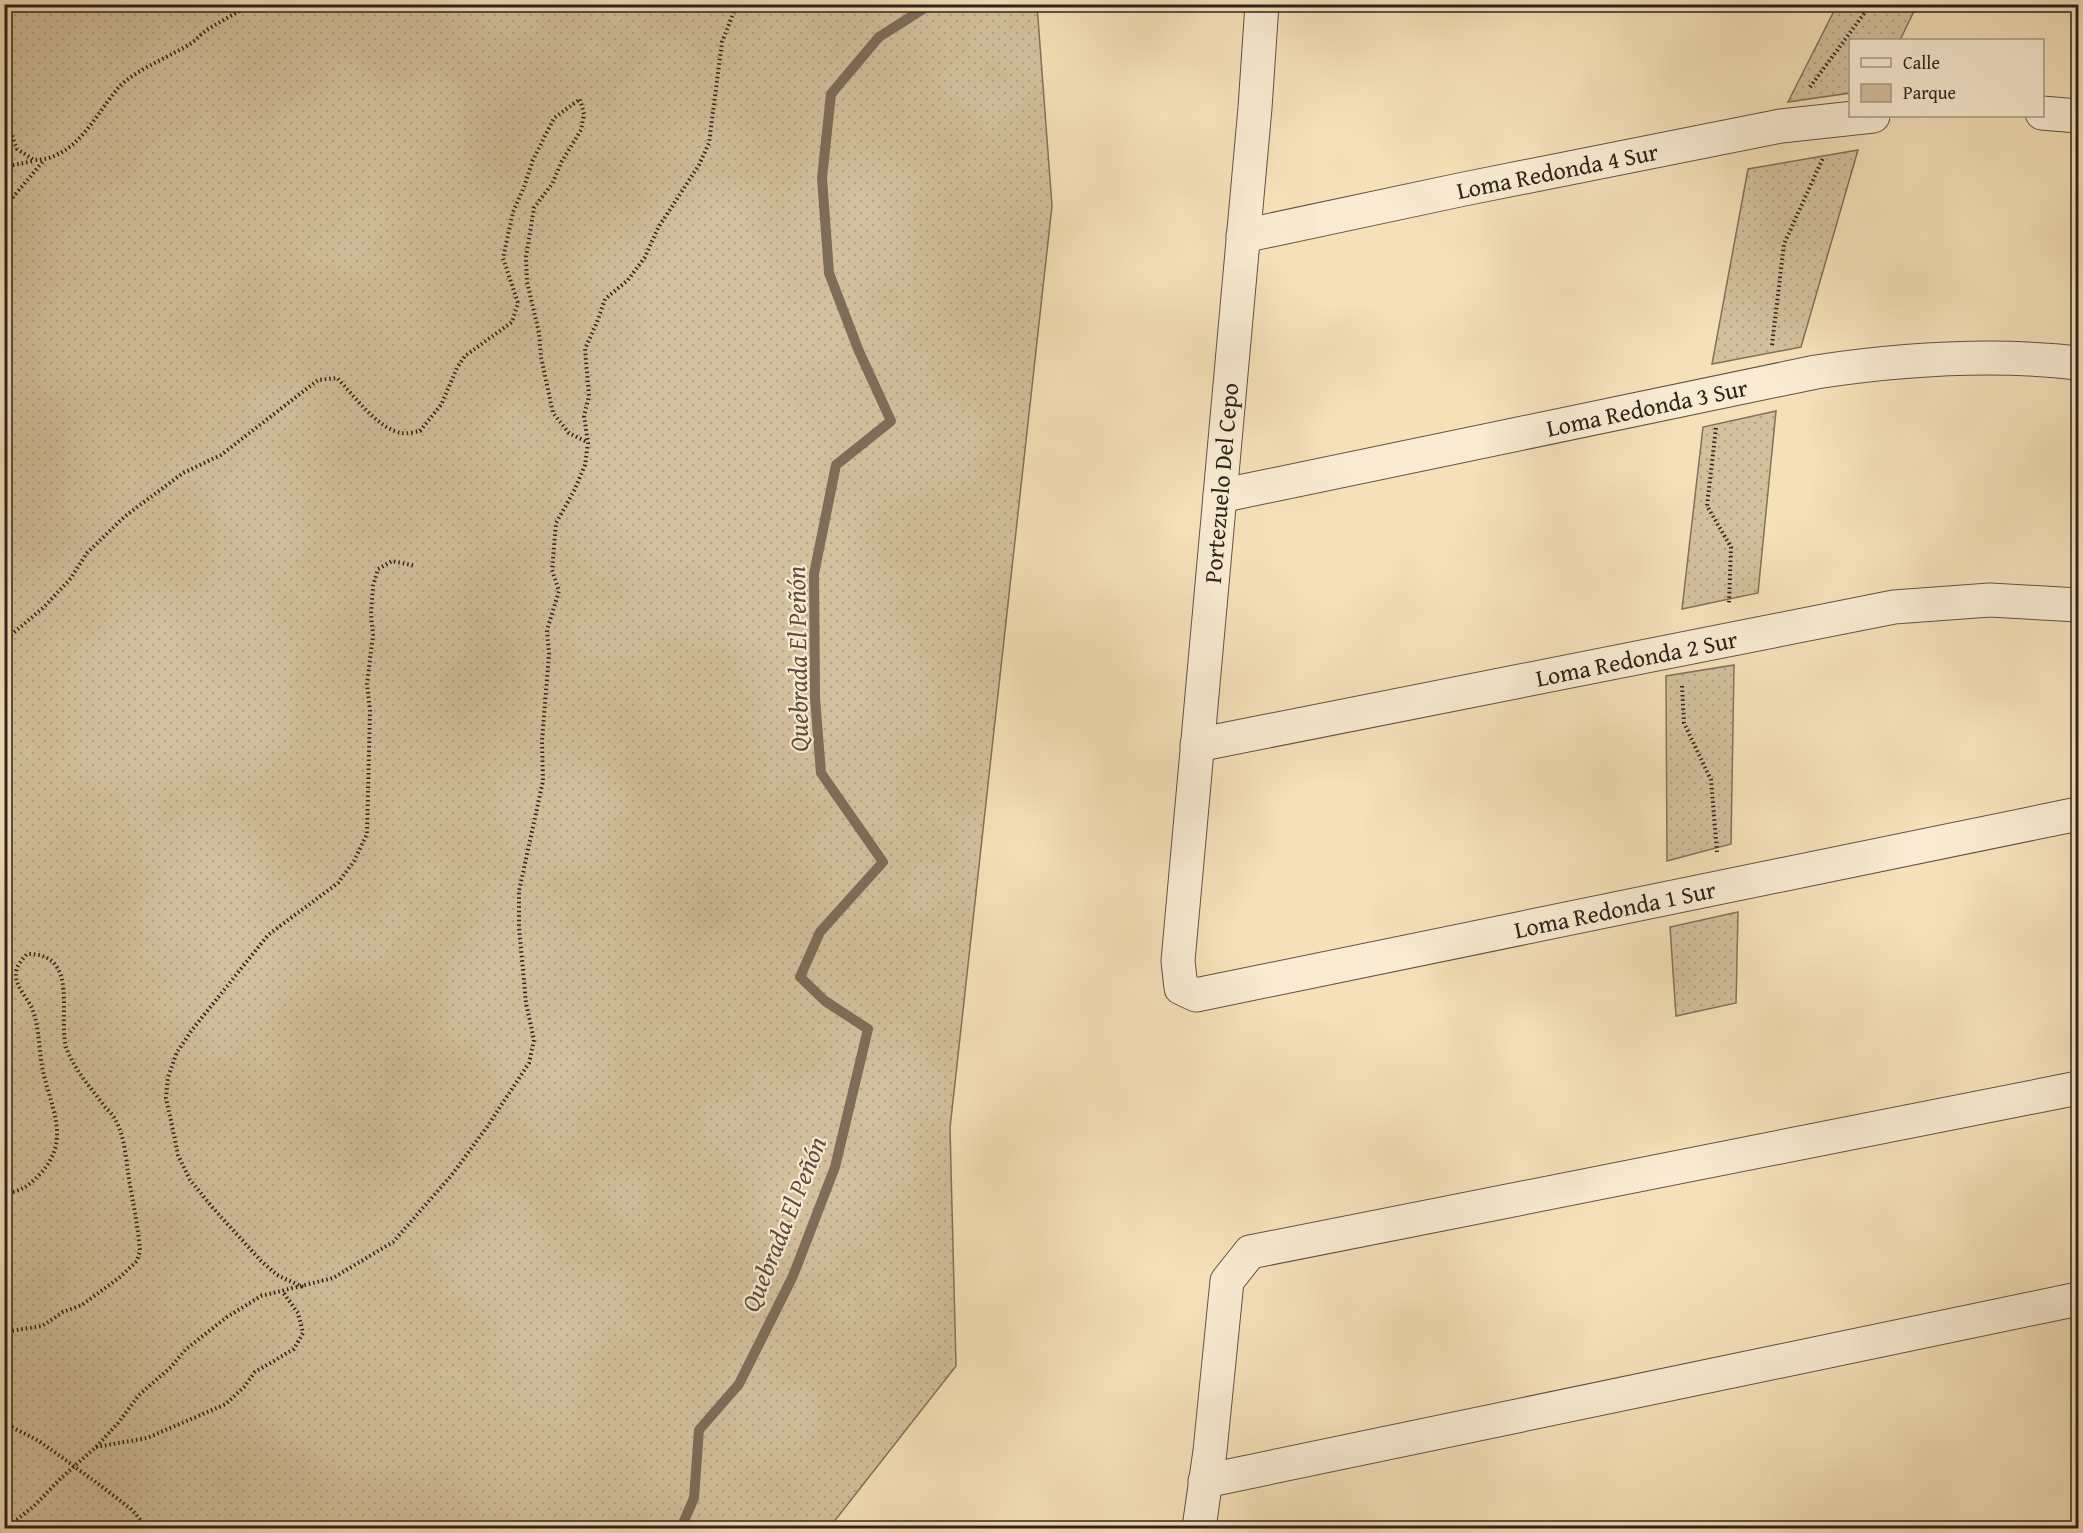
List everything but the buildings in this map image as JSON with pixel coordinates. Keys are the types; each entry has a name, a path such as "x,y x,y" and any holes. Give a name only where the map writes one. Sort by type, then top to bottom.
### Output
{"street":[{"name":"Portezuelo Del Cepo","path":"1178,961 1255,108 1262,4"},
{"path":"2044,112 2079,116"},
{"name":"Loma Redonda 4 Sur","path":"1243,236 1781,126 1862,117"},
{"name":"Loma Redonda 3 Sur","path":"1220,496 1816,372 1877,363 1939,359 2001,358 2079,363"},
{"name":"Loma Redonda 2 Sur","path":"1197,746 1894,607 1990,600 2079,605"},
{"name":"Loma Redonda 1 Sur","path":"1178,961 1181,988 1196,995 2079,814"},
{"path":"1199,1528 1227,1281 1250,1252 2079,1088"},
{"path":"1205,1481 2079,1299"}],"path":[{"path":"4,40 8,20 5,4"},
{"path":"4,167 53,158 70,148 81,138 119,87 150,66 193,42 205,31 243,9 247,4"},
{"path":"6,1528 34,1506 96,1447 139,1395 171,1367 186,1349 226,1317 261,1296 333,1278 393,1242 451,1176 529,1063 534,1040 526,1003 519,927 519,891 543,781 542,741 549,654 547,630 559,591 552,570 556,523 567,506 585,465 588,442 584,416 589,396 585,350 605,298 627,280 645,257 658,228 699,165 709,142 722,42 737,4"},
{"path":"1781,126 1866,11 1868,4"},
{"path":"4,641 44,607 71,578 87,553 124,518 183,473 221,455 318,380 337,378 369,413 387,427 402,434 420,431 441,405 457,368 465,356 512,322 518,303 503,258 513,212 532,160 554,118 580,99 584,114 581,130 562,161 552,184 534,208 526,257 527,282 539,333 543,368 553,413 569,433 588,442"},
{"path":"4,110 17,149 34,160"},
{"path":"1767,383 1784,244 1841,119"},
{"path":"4,208 44,160"},
{"path":"1720,392 1707,506 1731,547 1727,640"},
{"path":"303,1287 277,1275 261,1261 190,1180 178,1155 166,1098 168,1077 177,1052 192,1030 268,935 338,883 354,861 367,834 370,711 368,684 373,635 371,614 374,586 378,569 392,561 416,566"},
{"path":"1681,649 1684,723 1711,780 1720,888"},
{"path":"4,1194 22,1190 45,1168 52,1156 58,1134 33,1011 15,974 27,954 36,954 47,959 58,970 64,990 65,1045 71,1061 116,1119 126,1159 140,1251 137,1261 120,1277 82,1305 63,1312 42,1326 4,1332"},
{"path":"96,1447 147,1438 226,1404 244,1387 255,1372 294,1349 303,1333 301,1323 293,1304 282,1291"},
{"path":"4,1423 39,1441 74,1466 131,1509 148,1528"}],"green space":[{"path":"5,4 1037,5 1052,206 950,1128 956,1366 829,1528 5,1528"},
{"path":"1837,5 1917,5 1900,39 1849,39 1849,93 1788,102"},
{"path":"1858,150 1801,347 1712,364 1748,169"},
{"path":"1776,411 1758,593 1682,609 1703,427"},
{"path":"1734,665 1731,844 1667,861 1666,676"},
{"path":"1738,912 1736,1003 1676,1016 1670,927"}],"waterway":[{"name":"Quebrada El Peñón","path":"681,1528 694,1498 699,1430 739,1384 793,1276 835,1167 868,1029 825,1001 800,977 820,932 883,862 821,773 815,698 814,574 836,465 891,421 858,349 829,273 822,178 831,94 879,37 931,4"}]}
